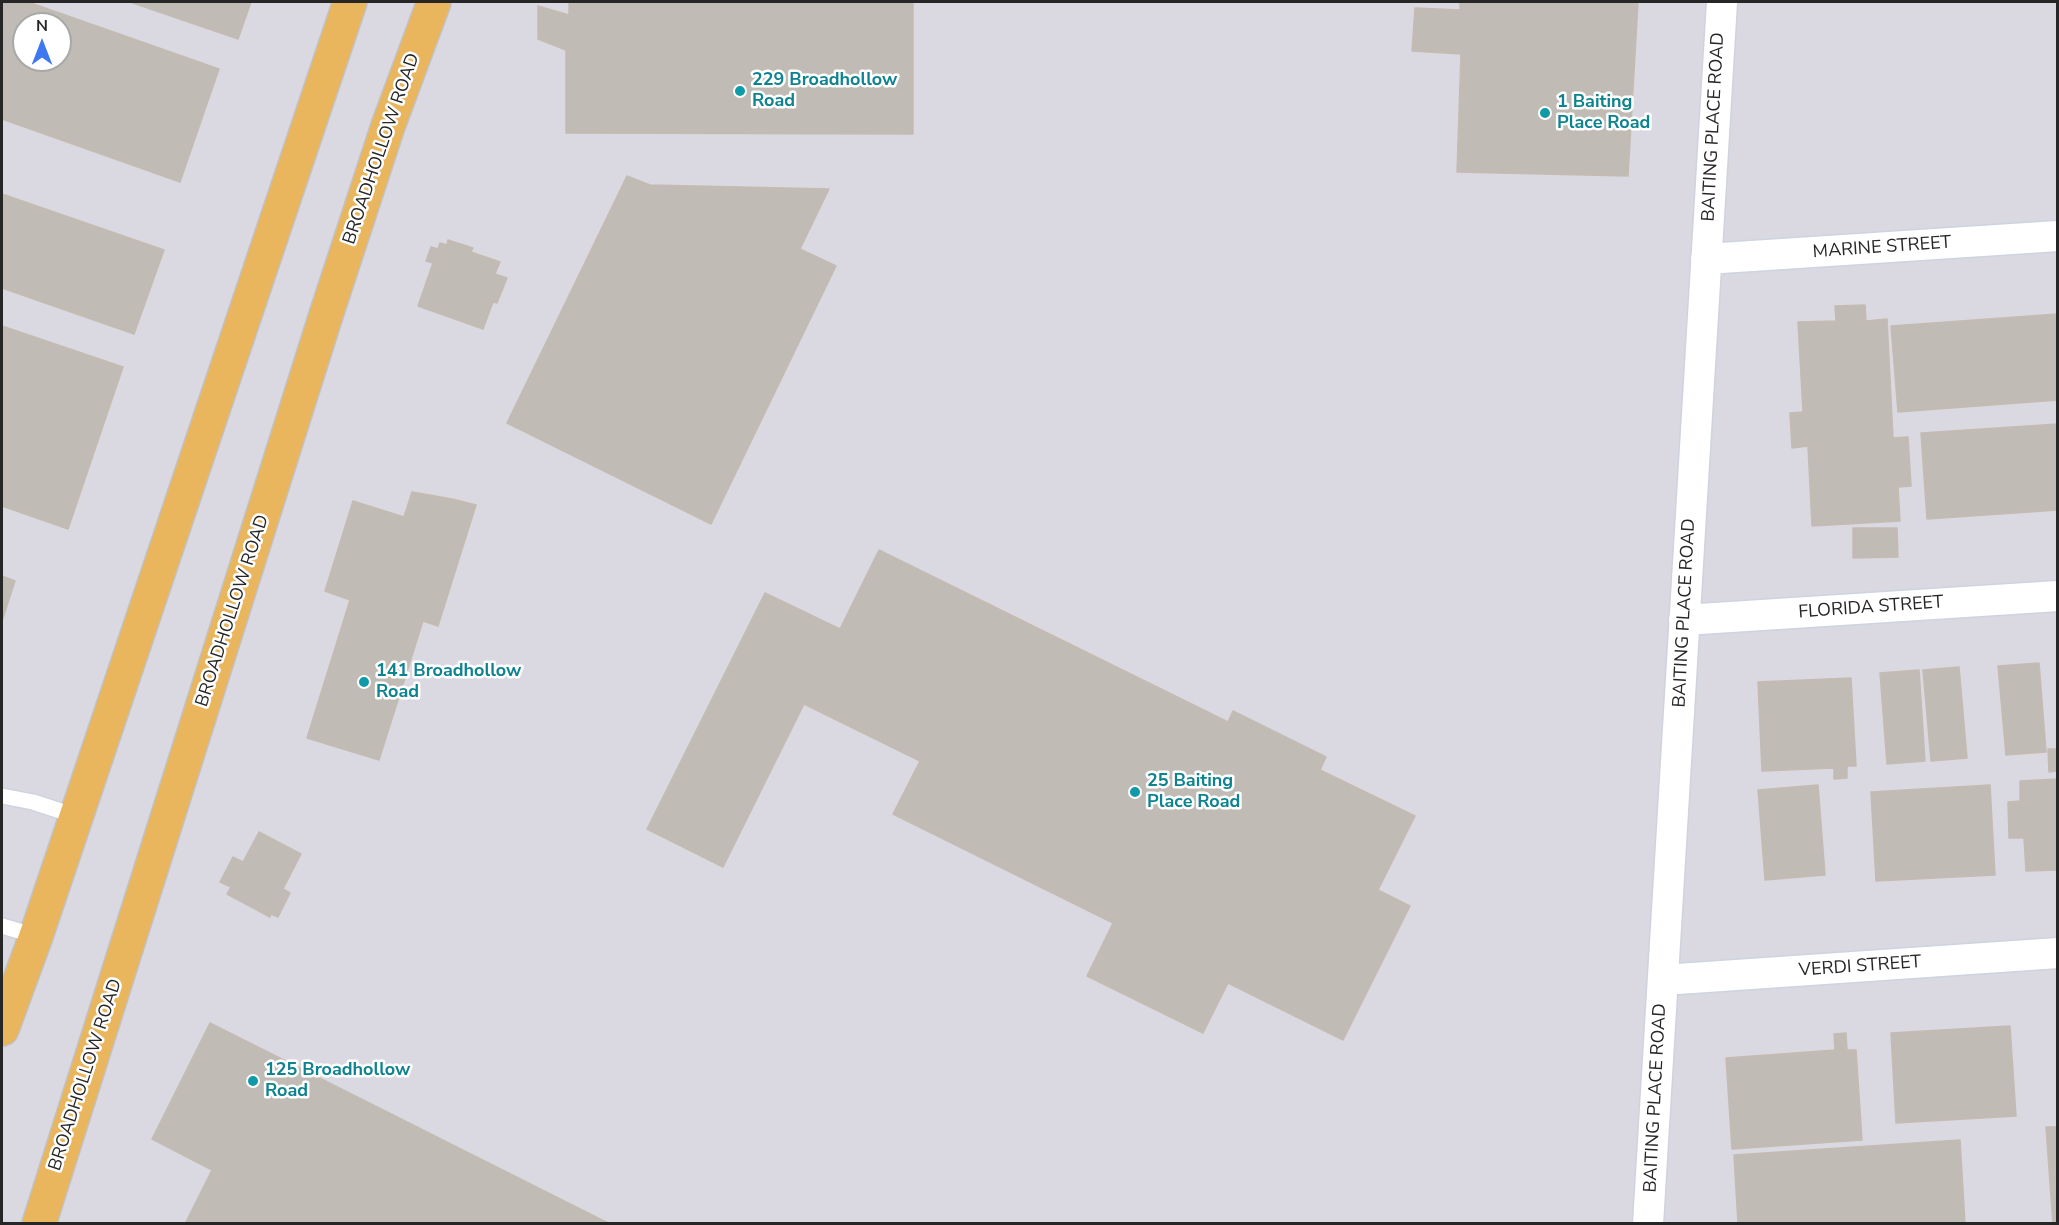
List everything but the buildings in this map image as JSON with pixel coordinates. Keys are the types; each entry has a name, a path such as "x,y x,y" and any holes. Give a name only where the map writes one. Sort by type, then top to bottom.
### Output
{"main road":[{"path":"2,1029 36,936 350,2"},
{"name":"BROADHOLLOW ROAD","path":"39,1224 326,315 388,126 434,2"}],"street":[{"name":"BAITING PLACE ROAD","path":"1648,1224 1722,2"},
{"name":"MARINE STREET","path":"1706,259 2058,236"},
{"name":"FLORIDA STREET","path":"1684,620 2058,596"},
{"name":"VERDI STREET","path":"1663,980 2058,953"}],"lane":[{"path":"2,796 33,802 76,816"},
{"path":"2,926 36,936"}],"shaded area":[{"path":"2,2 2057,2 2057,1223 2,1223"}],"place":[{"name":"229 Broadhollow Road","path":"740,91"},
{"name":"1 Baiting Place Road","path":"1545,113"},
{"name":"141 Broadhollow Road","path":"364,682"},
{"name":"25 Baiting Place Road","path":"1135,792"},
{"name":"125 Broadhollow Road","path":"253,1081"}]}
